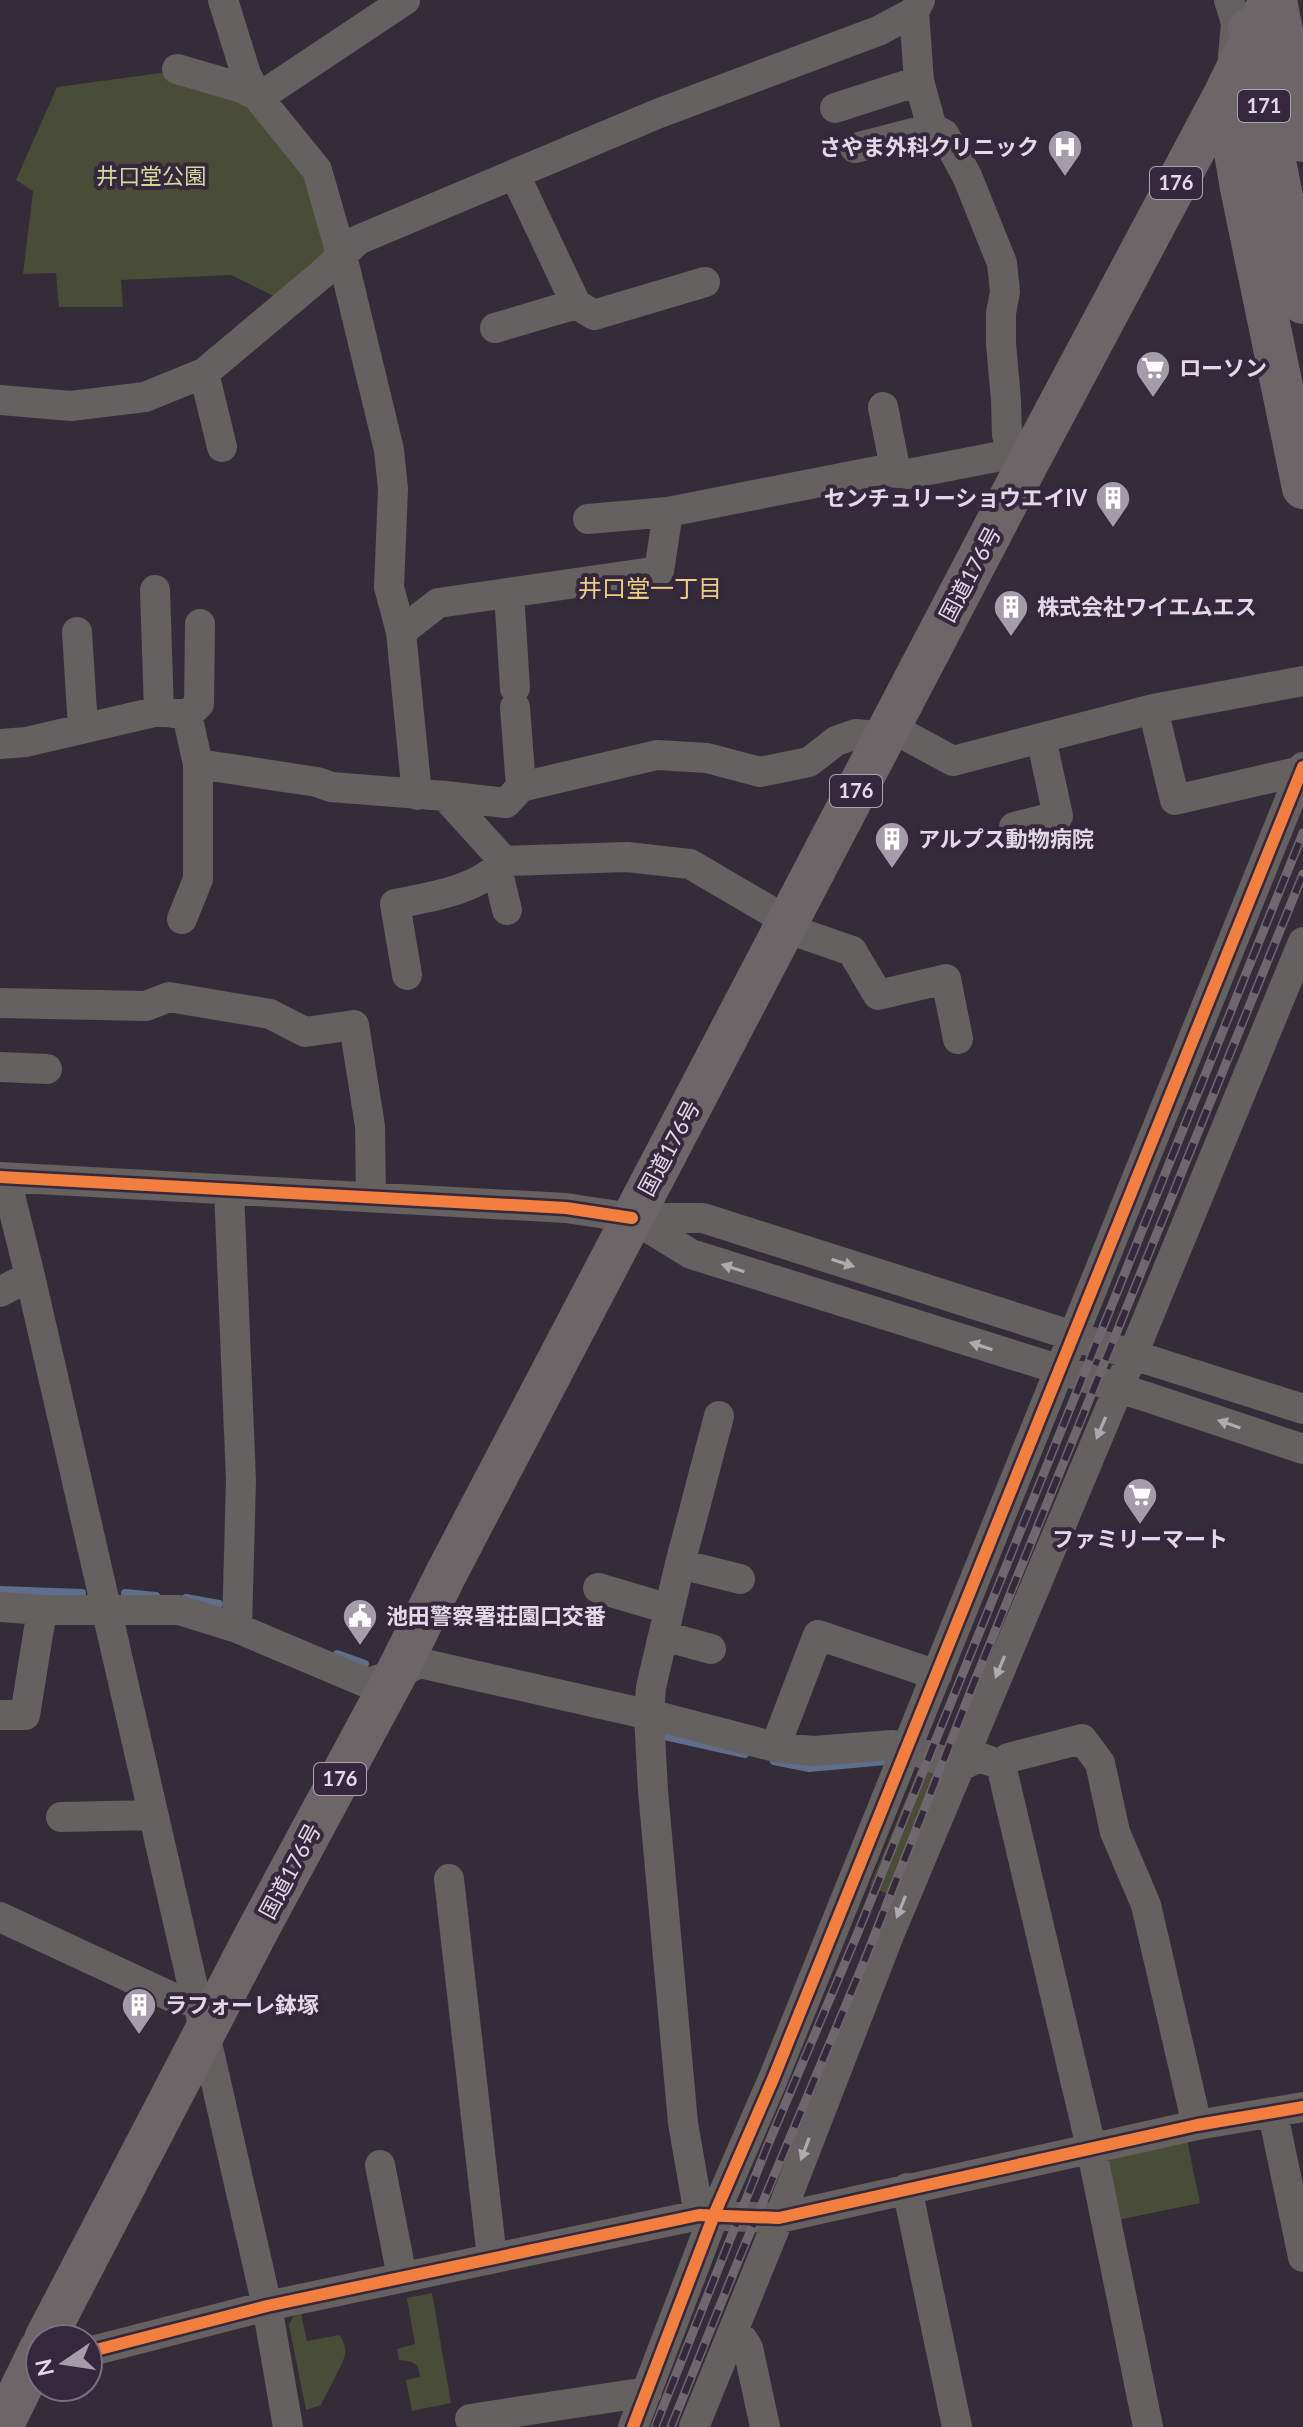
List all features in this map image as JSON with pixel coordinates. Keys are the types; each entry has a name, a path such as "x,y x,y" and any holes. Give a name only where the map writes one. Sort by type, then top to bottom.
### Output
{"highway":[{"name":"171","path":"1244,0 1294,194 1303,303"},
{"name":"国道176号","path":"50,2323 198,2017 258,1930 396,1674 886,735 1022,455 1225,93 1273,0"},
{"name":"171","path":"1273,0 1303,141"},
{"path":"1225,93 1241,188 1303,488"},
{"name":"国道176号","path":"2,2427 24,2378"}],"street":[{"path":"177,69 242,88 257,96 264,94 405,0"},
{"path":"1225,93 1236,47 1236,23 1229,0"},
{"path":"229,3 246,74 257,96 317,170 341,256 389,450 393,489 389,587 401,632 431,795 500,865 507,910"},
{"path":"917,6 919,81 932,128"},
{"path":"0,400 71,406 145,397 204,373 358,240 657,114 878,31 917,6"},
{"path":"835,108 919,81"},
{"path":"855,148 932,128 944,134 967,176 1002,263 1005,292 1001,344 1007,435 1022,455"},
{"path":"515,175 576,304 594,315 705,282"},
{"path":"1278,373 1283,346 1255,206 1255,191 1263,180 1281,176 1294,194"},
{"path":"496,330 576,304"},
{"path":"204,373 222,447"},
{"path":"883,407 896,473"},
{"path":"588,519 668,512 882,470 908,474 1001,456 1022,455"},
{"path":"401,632 438,603 659,571 668,512"},
{"path":"155,590 173,713 198,764 198,879 182,919"},
{"path":"509,593 521,787"},
{"path":"0,744 26,742 83,728 173,713 199,704 200,624"},
{"path":"77,632 83,728"},
{"path":"198,764 317,782 331,787 506,803 521,787 657,755 707,758 760,772 809,762 836,741 856,734 886,735 953,761 1153,709 1303,681"},
{"path":"1153,709 1175,800 1302,769"},
{"path":"1014,827 1058,816 1041,738"},
{"path":"633,2427 707,2215 773,2079 1302,769"},
{"path":"407,975 395,904 454,892 500,865 627,857 690,864 803,934 852,951 878,995 946,979 958,1039"},
{"path":"694,2427 889,1935 1303,942"},
{"path":"0,1003 146,1006 169,997 270,1014 305,1032 354,1025 370,1126 371,1197"},
{"path":"0,1067 47,1069"},
{"path":"0,1177 566,1208 632,1218 703,1218 1303,1409"},
{"path":"0,1177 10,1195 107,1609 198,2017 267,2306 288,2427"},
{"path":"229,1190 241,1480 237,1628"},
{"path":"632,1218 691,1254 1303,1449"},
{"path":"0,1292 30,1276"},
{"path":"707,2215 683,2123 649,1715 651,1687 666,1622 719,1416"},
{"path":"680,1564 740,1579"},
{"path":"598,1588 711,1649"},
{"path":"0,1607 179,1610 237,1628 367,1683 420,1663 775,1747 813,1751 892,1745 959,1767 979,1757 1001,1765"},
{"path":"0,1715 25,1715 42,1610"},
{"path":"775,1747 818,1635 937,1675"},
{"path":"1001,1765 1008,1758 1082,1739 1100,1763 1115,1832 1146,1905 1197,2125"},
{"path":"1001,1765 1091,2147 1148,2427"},
{"path":"61,1817 153,1815"},
{"path":"449,1879 492,2258"},
{"path":"0,1917 176,1999 198,2017"},
{"path":"104,2348 267,2306 492,2258 707,2215 779,2218 1091,2147 1303,2107"},
{"path":"1273,2114 1303,2257"},
{"path":"380,2165 402,2277"},
{"path":"907,2188 957,2427"},
{"path":"732,2335 743,2340 748,2348 765,2427"},
{"path":"470,2419 647,2392"}],"green space":[{"name":"井口堂公園","path":"161,73 241,99 310,177 329,256 276,297 231,275 121,280 123,307 59,307 56,273 23,274 33,191 16,180 57,87"},
{"path":"920,1765 944,1775 894,1897 870,1886"},
{"path":"1187,2140 1200,2203 1118,2220 1105,2157"},
{"path":"432,2293 451,2403 412,2411 406,2380 420,2377 419,2372 414,2364 399,2360 397,2349 415,2344 407,2298"},
{"path":"301,2314 307,2341 339,2335 345,2351 321,2405 306,2410 289,2325 293,2317"}],"waterway":[{"path":"0,1590 82,1593"},
{"path":"125,1593 156,1596"},
{"path":"186,1598 219,1604"},
{"path":"337,1654 365,1664"},
{"path":"660,1735 745,1754"},
{"path":"774,1761 809,1768 886,1761"}],"railway":[{"path":"655,2427 1303,833"},
{"path":"671,2427 864,1962 1303,874"}],"cycle path":[{"path":"633,2427 714,2215 773,2079 1303,767"},
{"path":"0,1177 566,1208 632,1218"},
{"path":"104,2348 267,2306 699,2215 779,2218 1197,2125 1303,2107"}],"place":[{"name":"さやま外科クリニック","path":"1065,178"},
{"name":"ローソン","path":"1153,399"},
{"name":"センチュリーショウエイIV","path":"1113,529"},
{"name":"株式会社ワイエムエス","path":"1011,638"},
{"name":"アルプス動物病院","path":"892,870"},
{"name":"ファミリーマート","path":"1140,1526"},
{"name":"池田警察署荘園口交番","path":"360,1647"},
{"name":"ラフォーレ鉢塚","path":"139,2036"}],"district":[{"name":"井口堂一丁目","path":"650,589"}]}
